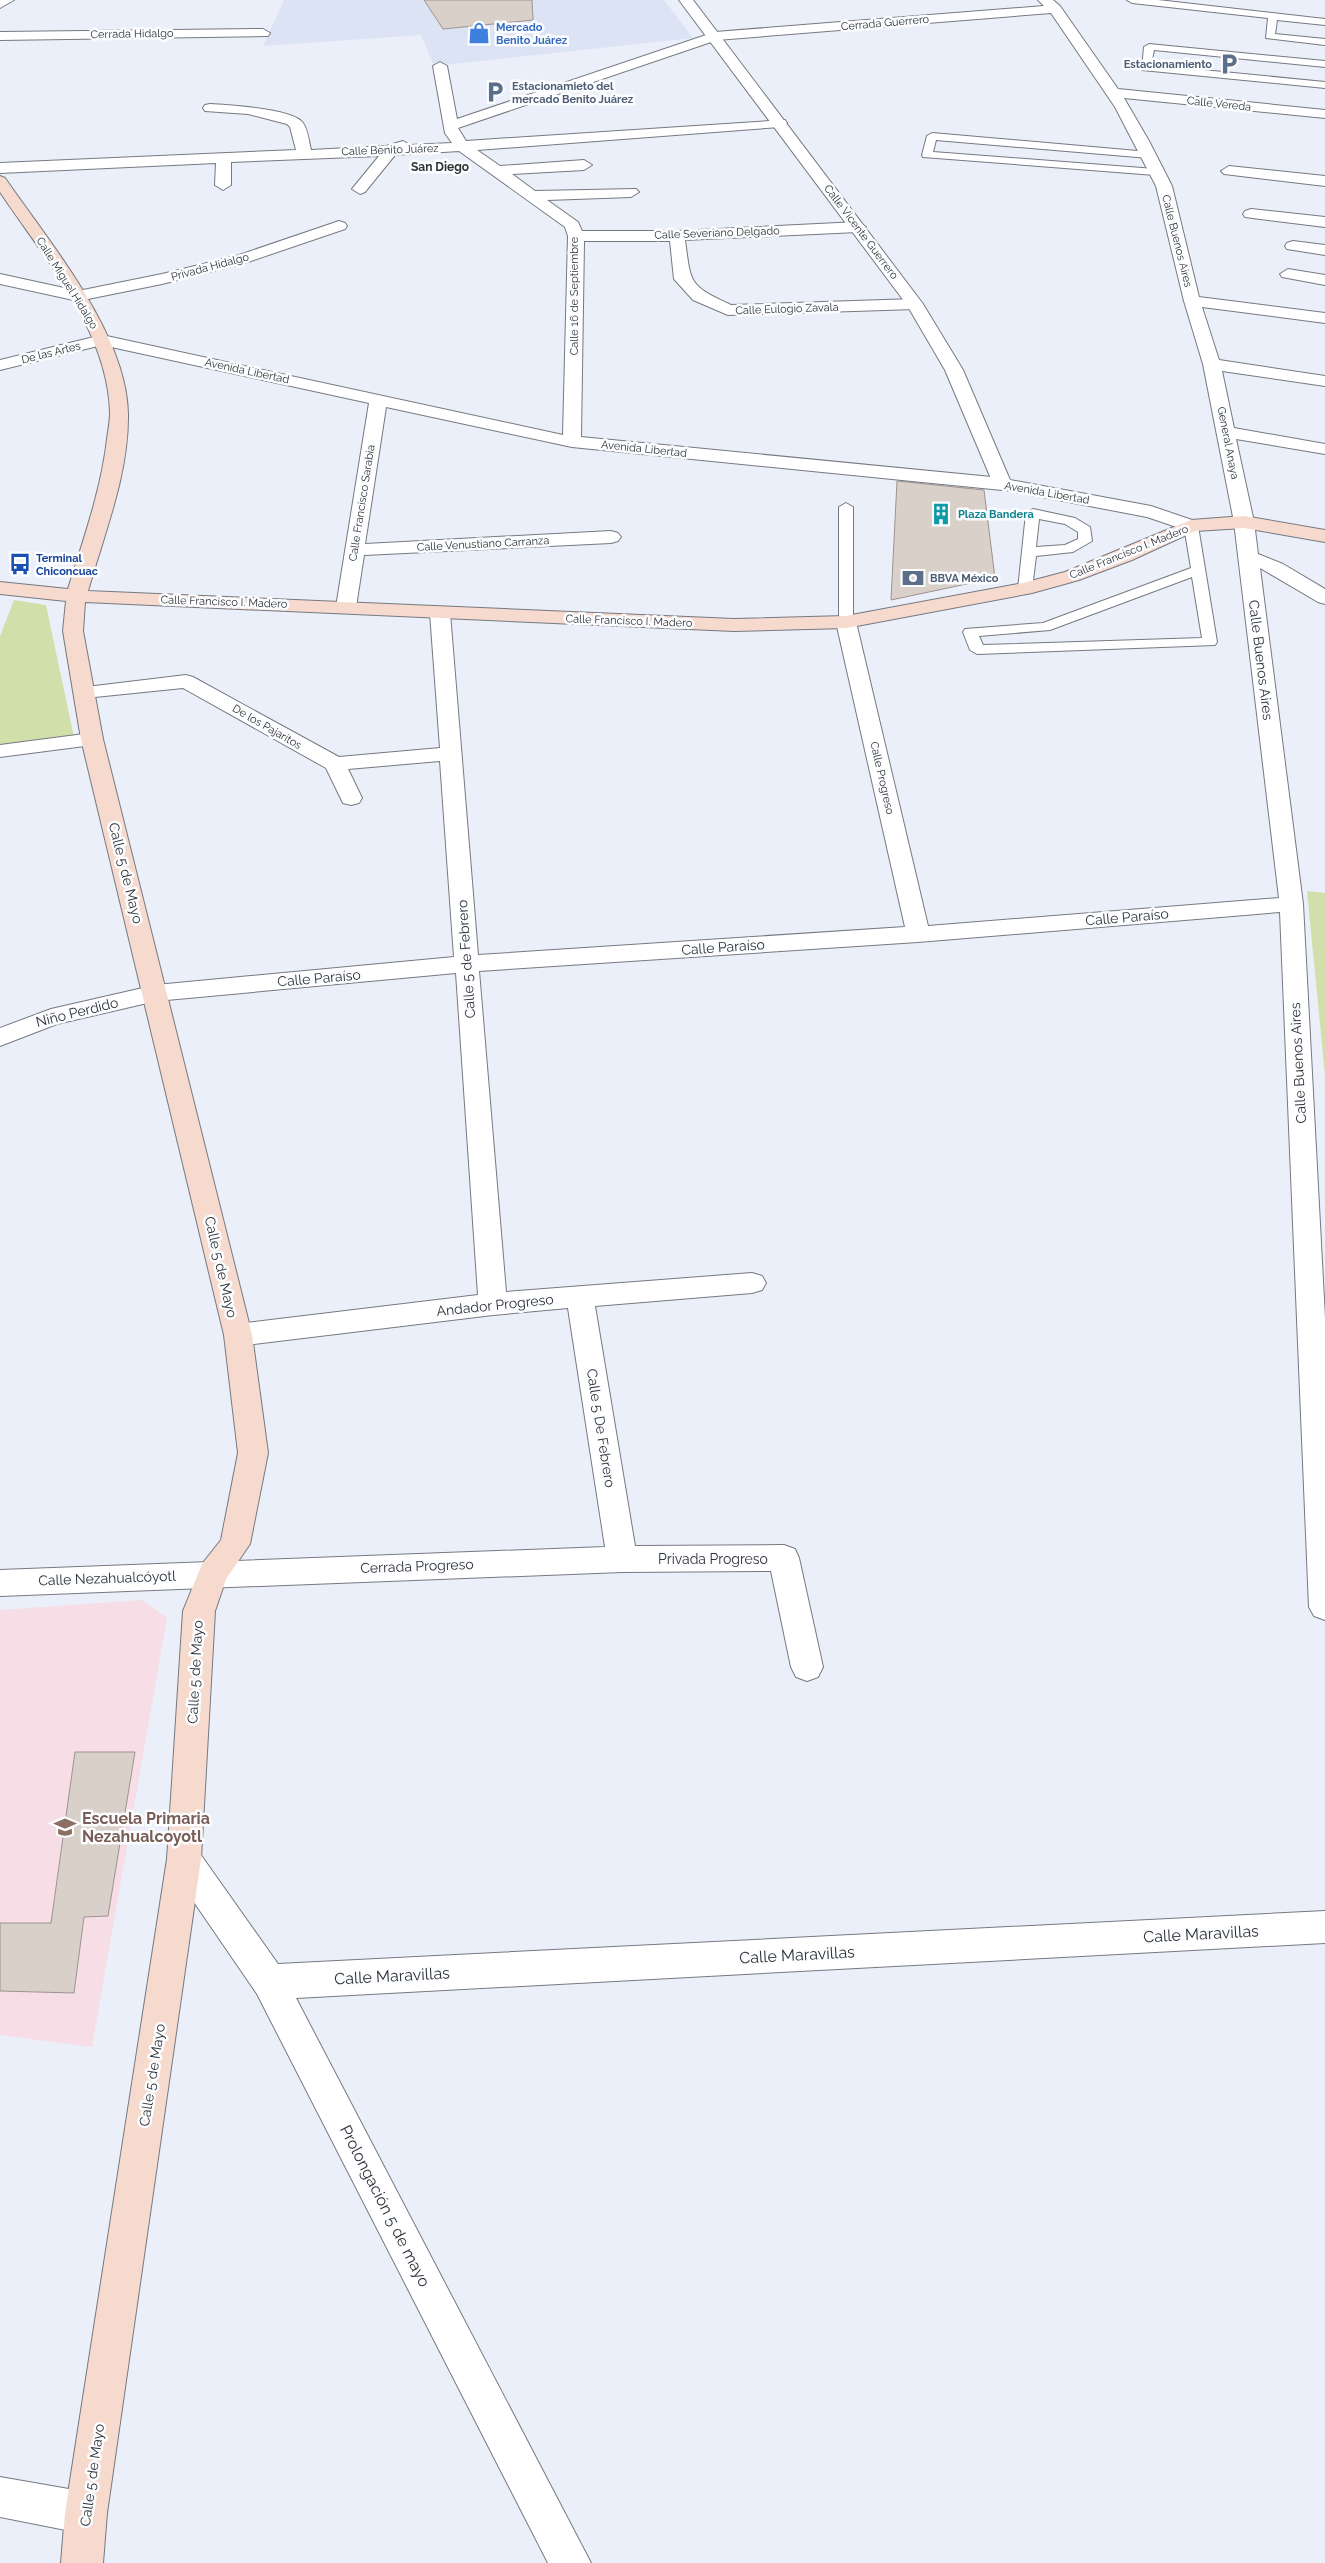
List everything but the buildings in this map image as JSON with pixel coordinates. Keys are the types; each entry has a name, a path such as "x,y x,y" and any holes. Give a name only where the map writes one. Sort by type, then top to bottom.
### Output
{"main road":[{"name":"Calle Miguel Hidalgo","path":"0,181 78,296 102,340 110,360 119,413 112,476 76,596"},
{"name":"Calle Francisco I. Madero","path":"0,588 76,596 734,625 846,622 1025,589 1072,576 1116,560 1191,526 1244,522 1325,536"},
{"name":"Calle 5 de Mayo","path":"76,596 73,631 92,739 156,993 238,1336 253,1453 235,1544 213,1574 199,1611 184,1859 86,2513 82,2563"}],"street":[{"path":"0,4 7,0"},
{"name":"Calle Vicente Guerrero","path":"686,0 715,36 915,304 954,370 1002,484"},
{"name":"Cerrada Guerrero","path":"455,135 715,36 1050,5"},
{"name":"Calle Buenos Aires","path":"1050,5 1113,93 1149,155 1155,172 1164,186 1192,302 1212,364"},
{"name":"Cerrada Hidalgo","path":"0,36 263,33"},
{"path":"440,66 455,135"},
{"name":"Calle Vereda","path":"1113,93 1325,114"},
{"path":"210,108 248,110 292,121 297,125 304,153"},
{"name":"Calle Benito Juárez","path":"0,168 392,149 455,135 780,123"},
{"name":"Calle 16 de Septiembre","path":"455,135 496,171 572,225 576,236 572,442"},
{"path":"360,189 392,149"},
{"path":"223,185 224,157"},
{"path":"496,171 584,165"},
{"path":"1229,171 1325,182"},
{"path":"531,196 631,192"},
{"path":"1251,214 1325,222"},
{"name":"Privada Hidalgo","path":"78,296 162,279 242,259 339,226"},
{"name":"Calle Severiano Delgado","path":"576,236 677,236 858,227"},
{"name":"Calle Eulogio Zavala","path":"677,236 682,279 699,296 728,310 915,304"},
{"path":"1293,246 1325,250"},
{"path":"1288,274 1325,280"},
{"path":"0,279 78,296"},
{"path":"1192,302 1325,318"},
{"name":"Avenida Libertad","path":"102,340 572,442 1002,484 1151,512 1191,526"},
{"name":"De las Artes","path":"0,365 102,340"},
{"path":"1212,364 1325,381"},
{"name":"General Anaya","path":"1212,364 1244,522"},
{"name":"Calle Francisco Sarabia","path":"346,607 378,400"},
{"path":"1226,432 1325,449"},
{"name":"Calle Buenos Aires","path":"1244,522 1291,904 1316,1258 1325,1607"},
{"name":"Calle Venustiano Carranza","path":"355,550 611,537"},
{"path":"1248,557 1276,568 1325,598"},
{"name":"Calle 5 de Febrero","path":"440,613 493,1304"},
{"name":"Calle Progreso","path":"846,622 918,934"},
{"name":"De los Pajaritos","path":"85,692 186,681 335,764"},
{"path":"0,751 92,739"},
{"path":"351,798 335,764 452,753"},
{"name":"Calle Paraíso","path":"156,993 466,964 918,934 1291,904"},
{"name":"Niño Perdido","path":"0,1038 51,1017 156,993"},
{"name":"Andador Progreso","path":"238,1336 493,1304 752,1283"},
{"name":"Calle 5 De Febrero","path":"580,1297 622,1559"},
{"name":"Privada Progreso","path":"622,1559 784,1558 807,1666"},
{"name":"Cerrada Progreso","path":"213,1574 622,1559"},
{"name":"Calle Nezahualcóyotl","path":"0,1582 213,1574"},
{"name":"Prolongación 5 de mayo","path":"184,1859 269,1982 570,2563"},
{"name":"Calle Maravillas","path":"269,1982 1325,1927"},
{"path":"0,2497 86,2513"}],"lane":[{"path":"1132,0 1325,22"},
{"path":"1273,16 1270,36 1325,42"},
{"path":"1325,64 1149,47 1146,68 1325,85"},
{"path":"1149,155 932,136 927,155 1155,172"},
{"path":"846,507 846,622"},
{"path":"1191,526 1210,642 977,650 970,632 1046,627 1198,570"},
{"path":"1025,589 1028,552"}],"shaded area":[{"name":"Mercado Benito Juárez","path":"284,0 664,0 693,38 434,66 421,35 263,46"},
{"name":"Escuela Primaria Nezahualcoyotl","path":"142,1600 167,1618 92,2047 0,2035 0,1610"}],"green space":[{"path":"14,600 46,605 74,737 0,746 0,636"},
{"path":"1307,891 1325,893 1325,1075"}],"place":[{"name":"Mercado Benito Juárez","path":"479,33"},
{"name":"Estacionamiento","path":"1229,64"},
{"name":"Estacionamieto del mercado Benito Juárez","path":"495,92"},
{"name":"Plaza Bandera","path":"941,514"},
{"name":"Terminal Chiconcuac","path":"20,564"},
{"name":"BBVA México","path":"913,578"},
{"name":"Escuela Primaria Nezahualcoyotl","path":"65,1827"}],"district":[{"name":"San Diego","path":"440,167"}]}
